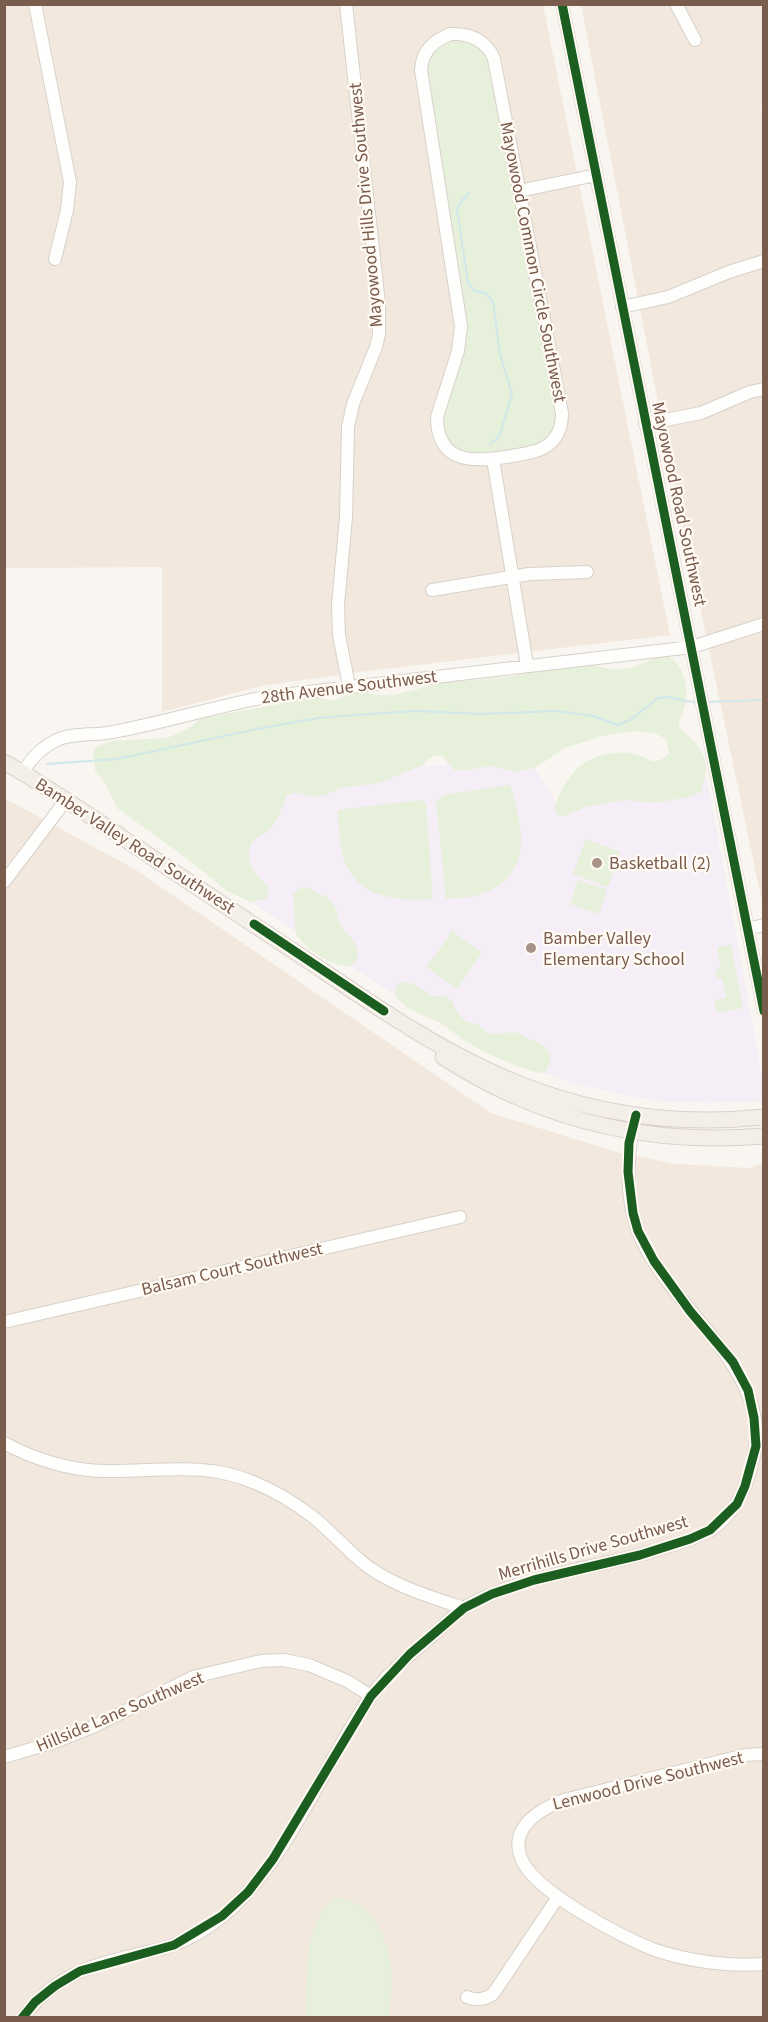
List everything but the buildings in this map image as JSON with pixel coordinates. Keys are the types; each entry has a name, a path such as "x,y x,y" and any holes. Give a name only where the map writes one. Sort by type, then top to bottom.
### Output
{"main road":[{"name":"Bamber Valley Road Southwest","path":"4,762 66,800 384,1011 494,1074 550,1096 613,1112 680,1120 764,1117"},
{"name":"Bamber Valley Road Southwest","path":"384,1011 442,1057 470,1074 507,1093 569,1117 632,1133 681,1138 764,1136"}],"street":[{"path":"35,4 70,182 68,210 55,259"},
{"name":"Mayowood Hills Drive Southwest","path":"346,4 379,313 379,334 376,347 353,404 347,436 347,512 338,624 349,686"},
{"name":"Mayowood Road Southwest","path":"562,4 764,1011"},
{"path":"676,4 694,40"},
{"name":"Mayowood Common Circle Southwest","path":"452,34 465,34 479,40 491,51 519,191 559,394 562,420 559,432 545,447 533,452 493,459 470,460 456,455 445,447 438,432 437,417 458,351 461,334 460,315 421,76 423,58 431,45 438,40 452,34"},
{"path":"519,191 596,175"},
{"path":"622,307 668,297 729,272 764,261"},
{"path":"645,424 701,413 750,392 764,389"},
{"path":"493,459 527,665"},
{"path":"432,590 546,573 587,572"},
{"name":"28th Avenue Southwest","path":"23,772 32,758 56,740 141,727 265,697 692,647 764,624"},
{"path":"4,882 66,800"},
{"path":"747,929 764,925"},
{"name":"Merrihills Drive Southwest","path":"22,2018 35,2002 55,1986 80,1971 174,1945 222,1916 248,1892 273,1859 371,1696 410,1654 464,1608 492,1594 534,1580 640,1555 690,1539 710,1530 737,1504 745,1486 756,1446 754,1418 748,1390 733,1362 690,1311 654,1262 638,1231 633,1213 628,1172 628,1156 636,1115"},
{"name":"Balsam Court Southwest","path":"4,1322 460,1217"},
{"path":"4,1443 24,1454 76,1468 102,1471 206,1471 224,1473 258,1484 286,1498 314,1518 365,1565 384,1577 417,1592 464,1608"},
{"name":"Hillside Lane Southwest","path":"4,1757 38,1748 95,1726 193,1677 261,1661 284,1660 309,1665 347,1681 371,1696"},
{"name":"Lenwood Drive Southwest","path":"764,1754 746,1755 564,1800 534,1814 523,1830 518,1844 521,1860 558,1897 605,1927 635,1942 658,1951 707,1961 764,1965"},
{"path":"467,1997 474,2000 487,1999 493,1994 558,1897"}],"shaded area":[{"path":"4,5 543,5 670,635 266,685 162,712 162,567 5,568"},
{"path":"581,5 763,5 763,105 748,109 763,106 763,907 668,453"},
{"name":"Bamber Valley Elementary School","path":"531,762 559,807 707,778 763,1081 763,1101 667,1102 575,1084 531,1068 395,995 251,902 260,901 261,880 250,867 248,851 254,840 269,830 287,795 296,792 305,795 349,768"},
{"path":"4,798 136,870 491,1113 620,1153 676,1164 748,1168 763,1164 763,2017 5,2017"}],"green space":[{"path":"452,39 474,44 489,60 556,413 553,430 543,441 533,446 492,454 478,455 458,451 445,435 443,424 444,412 462,352 466,326 426,70 434,50"},
{"path":"668,656 679,666 685,679 686,702 679,728 697,745 703,756 706,774 701,792 656,803 625,800 586,807 565,816 557,815 554,808 566,782 574,772 594,758 620,753 635,754 655,761 666,756 669,753 666,739 654,733 632,731 602,736 565,748 535,768 517,772 489,766 465,771 454,770 442,756 435,755 423,765 378,783 341,788 313,797 296,792 287,795 273,825 256,838 250,846 251,865 268,886 268,898 251,902 227,891 189,860 117,808 105,783 95,770 93,753 96,747 111,741 167,738 186,730 202,718 318,697 333,701 365,692 376,695 394,695 441,683 513,676 539,671 593,665 615,670 631,668 658,657"},
{"path":"510,785 521,835 516,864 509,877 496,887 478,895 446,899 436,802 443,795"},
{"path":"420,800 426,803 433,899 392,898 357,882 343,857 337,810"},
{"name":"Basketball (2)","path":"586,839 621,852 608,887 573,874"},
{"path":"578,880 607,890 599,914 570,904"},
{"path":"307,887 326,897 333,904 340,924 358,951 356,961 351,966 328,961 314,952 296,935 293,895 298,889"},
{"path":"452,931 482,953 457,989 427,967"},
{"path":"731,945 743,1008 717,1013 714,1000 726,998 722,978 717,978 716,970 721,969 717,947"},
{"path":"401,982 412,983 432,996 446,996 452,1001 458,1014 487,1032 496,1034 515,1032 545,1046 551,1054 550,1062 544,1073 519,1067 489,1054 465,1041 442,1024 410,1009 395,995"},
{"path":"334,1898 349,1900 361,1907 379,1928 392,1971 389,2017 304,2017 307,1967 312,1937 316,1923"}],"waterway":[{"path":"469,193 457,209 468,283 474,291 486,293 493,302 500,354 512,394 501,431 497,439 490,444"},
{"path":"47,764 117,759 318,718 416,711 481,714 555,711 593,716 618,725 630,720 658,698 669,697 698,702"},
{"path":"706,702 764,700"}],"cycle path":[{"path":"562,4 764,1011"},
{"path":"254,924 384,1011"},
{"path":"22,2018 35,2002 55,1986 80,1971 174,1945 222,1916 248,1892 273,1859 371,1696 410,1654 464,1608 492,1594 534,1580 640,1555 690,1539 710,1530 737,1504 745,1486 756,1446 754,1418 748,1390 733,1362 690,1311 654,1261 638,1231 633,1213 628,1172 629,1143 636,1115"}],"place":[{"name":"Basketball (2)","path":"597,863"},
{"name":"Bamber Valley Elementary School","path":"531,948"}]}
